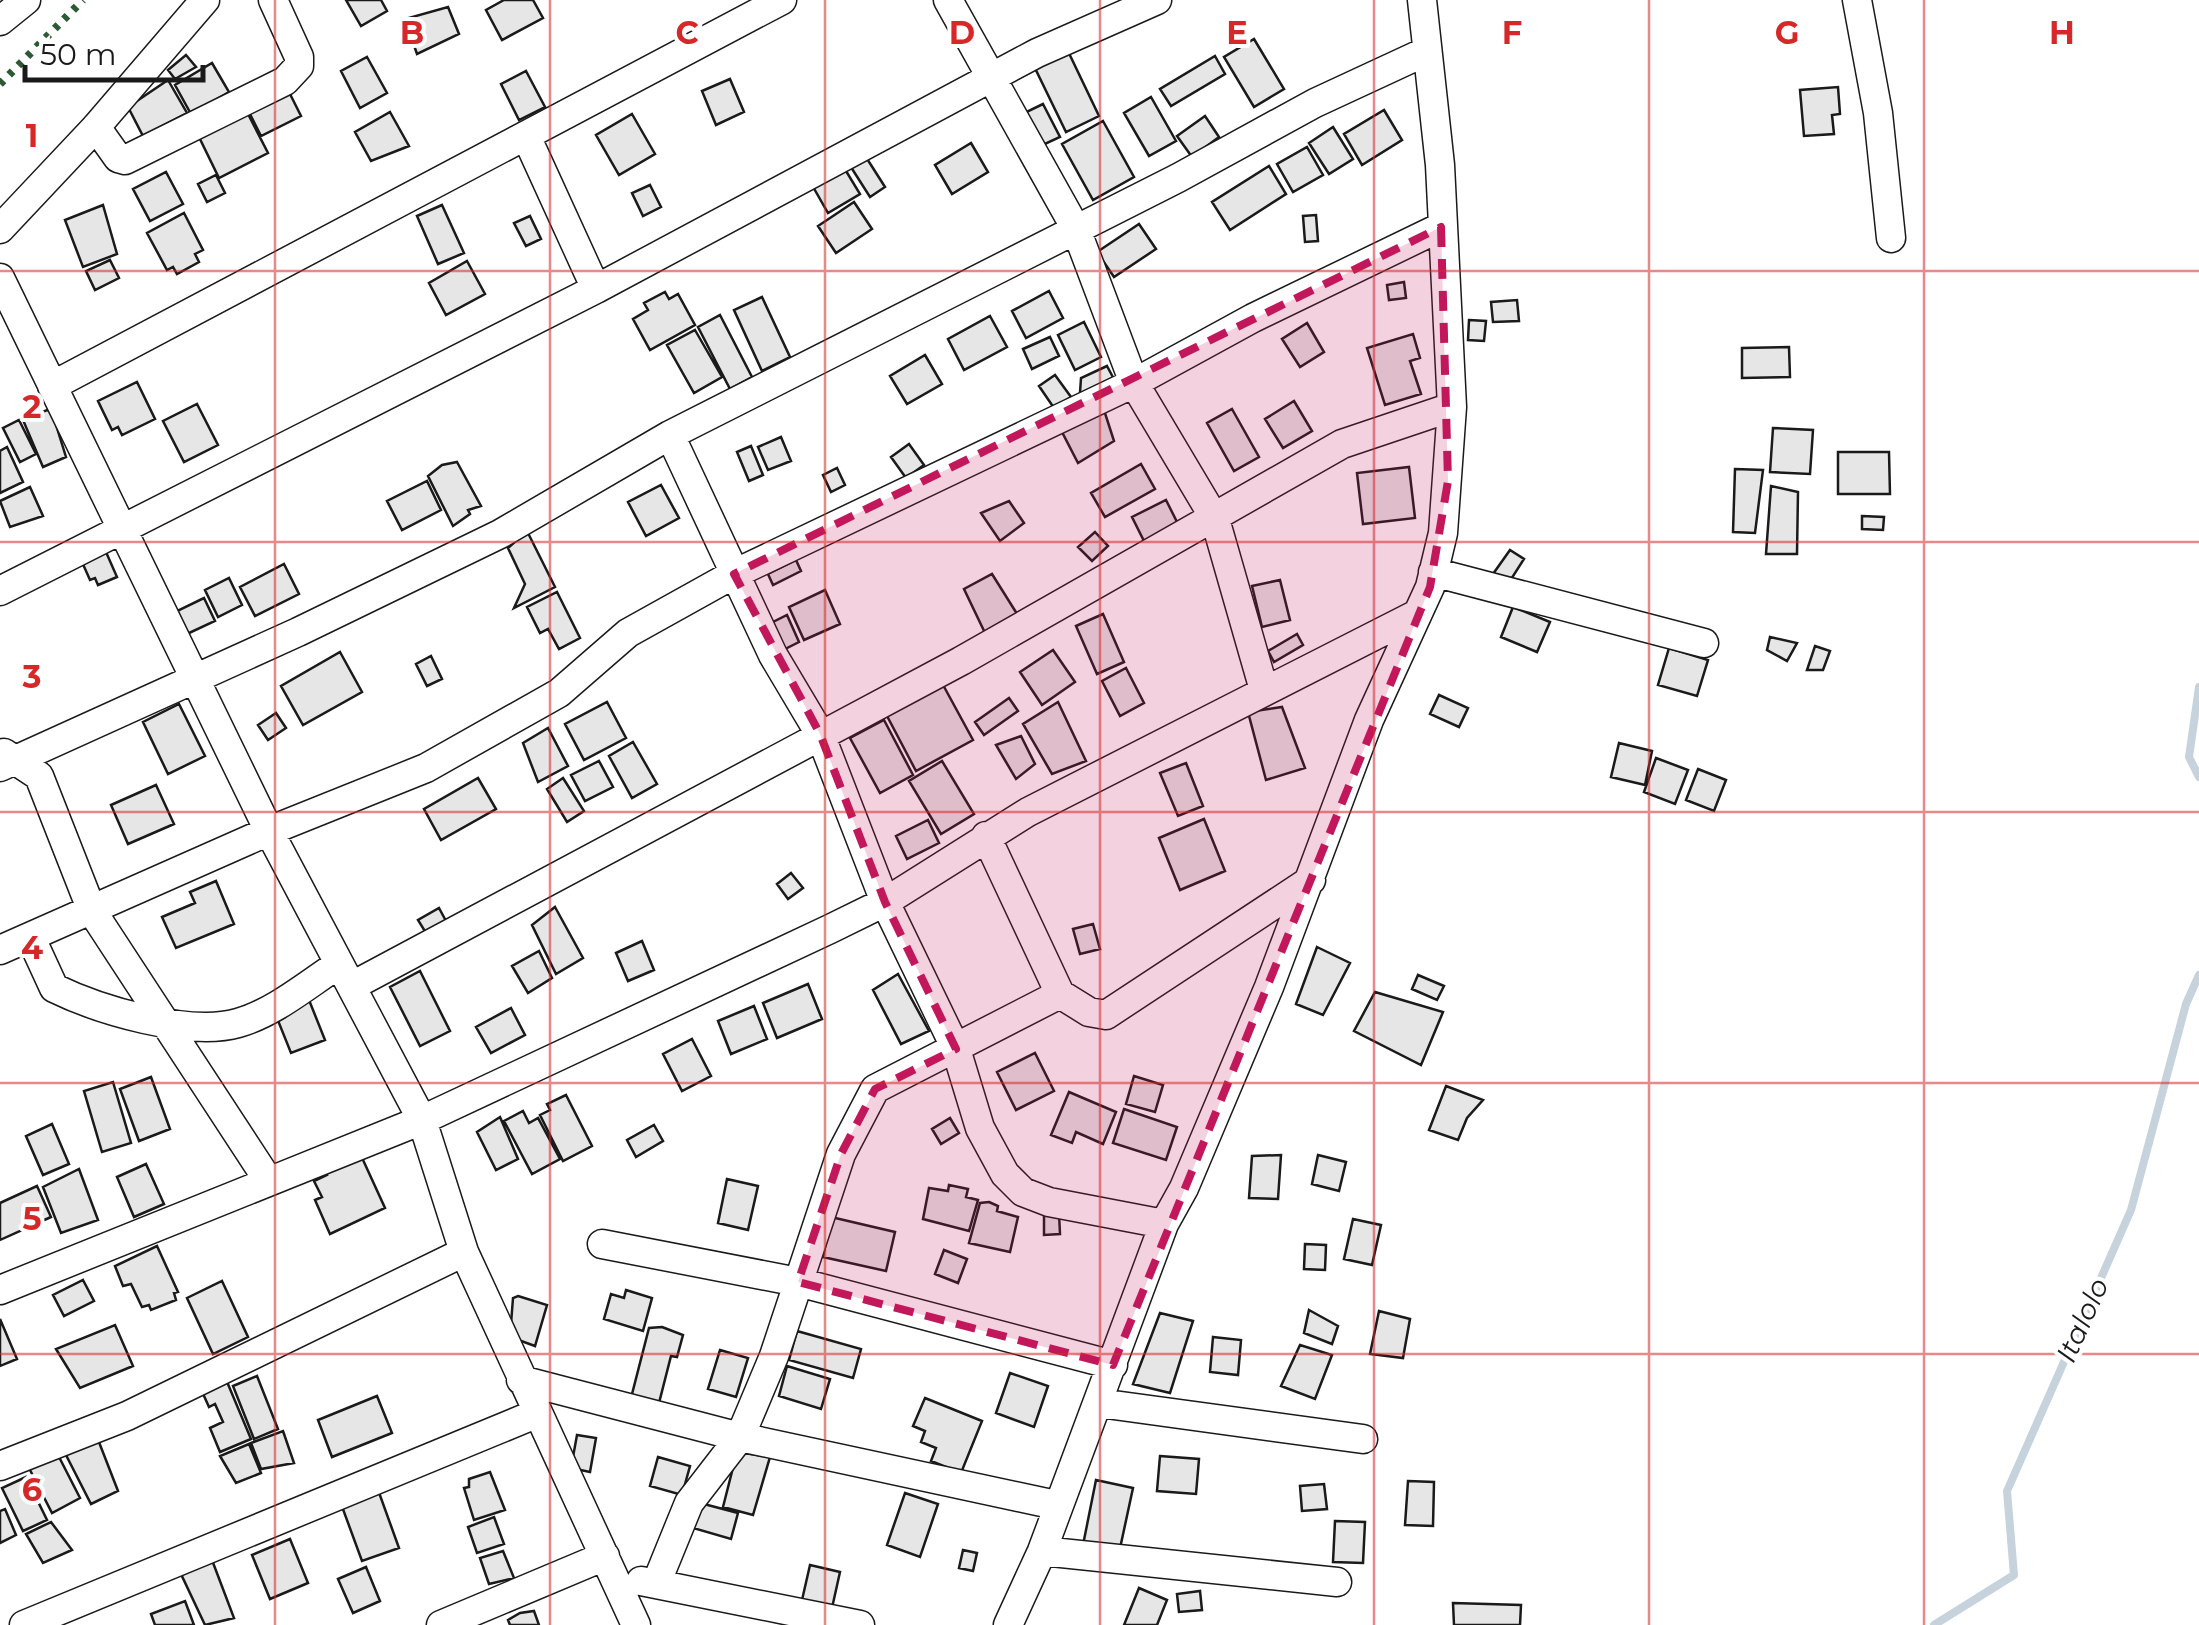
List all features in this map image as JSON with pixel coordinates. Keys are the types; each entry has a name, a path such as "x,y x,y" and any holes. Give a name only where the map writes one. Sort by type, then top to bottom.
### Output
{"street":[{"path":"0,22 26,0"},
{"path":"0,229 96,127 205,0"},
{"path":"96,127 125,160 284,80 298,66 299,57 273,0"},
{"path":"52,386 782,0"},
{"path":"948,0 1076,229 1134,383 1216,518 1264,690"},
{"path":"0,591 596,289 1037,53 1157,0"},
{"path":"1008,1625 1042,1550 1164,1224 1184,1188 1310,880 1369,720 1417,614 1443,533 1452,407 1434,100 1425,52 1422,0"},
{"path":"1857,0 1878,113 1891,238"},
{"path":"4,759 198,677 500,534 670,435 1076,229 1315,102 1425,52"},
{"path":"527,138 596,289"},
{"path":"0,950 269,831 426,768 559,693 628,632 734,574 1134,383 1253,318 1441,227"},
{"path":"0,278 198,677 269,831 422,1120 464,1252 636,1625"},
{"path":"31,938 54,988 98,1006 167,1022 237,1023 639,836 820,734 962,661 1342,444 1452,407"},
{"path":"670,435 773,656 820,734 885,902 956,1049 986,1141 1005,1174 1024,1192 1081,1211 1164,1224"},
{"path":"1433,572 1704,643"},
{"path":"0,1290 422,1120 885,902 986,836 1417,614"},
{"path":"4,759 38,776 92,910 268,1180"},
{"path":"986,836 1060,994 1089,1012 1106,1015 1310,880"},
{"path":"656,1584 690,1503 740,1437 841,1154 875,1090 1060,994"},
{"path":"602,1244 798,1282 1113,1365"},
{"path":"0,1466 127,1416 464,1252"},
{"path":"521,1380 740,1437 1056,1506"},
{"path":"1099,1402 1363,1439"},
{"path":"24,1625 538,1413"},
{"path":"1042,1550 1338,1582"},
{"path":"441,1625 610,1566 656,1584 860,1625"}],"highlighted area":[{"path":"1441,227 1448,481 1430,587 1113,1365 798,1282 841,1154 875,1089 956,1049 885,902 820,734 734,574"}],"building":[{"path":"346,0 381,0 387,11 361,26"},
{"path":"504,0 533,0 543,18 502,40 486,10"},
{"path":"448,7 459,34 417,54 405,19"},
{"path":"1254,39 1284,89 1254,107 1224,57"},
{"path":"1066,47 1099,116 1066,132 1033,64"},
{"path":"186,55 196,67 175,79 168,70"},
{"path":"1215,56 1225,74 1171,106 1160,89"},
{"path":"367,57 387,93 360,108 341,71"},
{"path":"212,63 229,92 191,114 175,85"},
{"path":"526,71 545,107 519,120 501,84"},
{"path":"730,79 744,112 716,125 702,91"},
{"path":"168,80 187,113 143,136 128,107"},
{"path":"285,84 301,116 261,136 245,104"},
{"path":"1838,87 1840,114 1832,115 1834,134 1804,136 1800,90"},
{"path":"1151,97 1176,141 1149,156 1124,113"},
{"path":"1043,104 1060,137 1034,149 1018,116"},
{"path":"1384,110 1402,140 1362,165 1344,134"},
{"path":"247,112 268,153 219,178 199,137"},
{"path":"390,112 409,146 371,161 355,132"},
{"path":"632,114 655,154 619,175 596,135"},
{"path":"1205,116 1219,137 1192,157 1177,136"},
{"path":"1103,121 1134,177 1093,200 1062,144"},
{"path":"1333,127 1353,159 1329,174 1309,143"},
{"path":"971,143 988,172 952,194 935,165"},
{"path":"1307,147 1323,175 1293,192 1277,164"},
{"path":"864,154 885,187 870,197 849,164"},
{"path":"843,166 860,194 828,213 812,185"},
{"path":"1269,166 1286,194 1230,230 1212,202"},
{"path":"166,172 183,204 150,221 133,189"},
{"path":"216,175 225,193 207,202 198,184"},
{"path":"650,185 661,207 643,216 632,193"},
{"path":"854,202 872,229 836,253 818,226"},
{"path":"103,205 117,254 83,267 65,220"},
{"path":"442,205 464,253 438,264 417,216"},
{"path":"184,213 203,250 195,254 199,262 177,274 173,267 167,270 147,233"},
{"path":"1316,215 1318,241 1305,242 1303,216"},
{"path":"530,216 541,239 526,246 514,223"},
{"path":"1139,224 1156,249 1114,277 1097,252"},
{"path":"110,260 119,278 95,290 86,271"},
{"path":"467,261 485,294 446,315 429,283"},
{"path":"1404,282 1406,298 1389,300 1387,285"},
{"path":"1049,291 1063,318 1026,338 1012,311"},
{"path":"665,292 669,299 678,294 695,325 650,350 633,319 648,310 644,303"},
{"path":"762,297 790,357 762,371 734,310"},
{"path":"1517,300 1519,321 1493,322 1491,302"},
{"path":"720,315 752,377 730,389 698,327"},
{"path":"990,316 1007,347 964,370 948,339"},
{"path":"1469,320 1486,321 1484,341 1468,340"},
{"path":"1084,322 1101,357 1075,370 1058,335"},
{"path":"1307,323 1324,352 1300,367 1282,339"},
{"path":"695,330 722,377 694,393 667,345"},
{"path":"1413,334 1420,358 1410,361 1421,394 1385,405 1367,348"},
{"path":"1050,337 1059,356 1032,369 1023,349"},
{"path":"1789,347 1790,377 1742,378 1742,348"},
{"path":"925,355 942,384 907,404 890,376"},
{"path":"1107,366 1116,383 1086,398 1080,393 1081,378"},
{"path":"1055,375 1071,397 1054,408 1039,386"},
{"path":"137,382 155,419 122,435 118,427 112,430 98,401"},
{"path":"1294,401 1312,431 1283,448 1265,419"},
{"path":"197,404 218,445 184,462 163,421"},
{"path":"1232,409 1259,457 1234,471 1207,423"},
{"path":"47,410 52,412 66,457 43,467 23,420"},
{"path":"1104,410 1114,441 1078,463 1061,430"},
{"path":"19,420 36,454 20,462 3,428"},
{"path":"1773,428 1813,430 1810,474 1770,472"},
{"path":"781,437 791,461 768,470 758,447"},
{"path":"909,444 924,465 906,478 891,457"},
{"path":"751,446 763,475 749,481 737,452"},
{"path":"7,447 23,482 0,493 0,451"},
{"path":"1838,452 1889,452 1890,494 1838,494"},
{"path":"457,462 481,506 468,510 470,514 453,526 428,476 442,465"},
{"path":"1141,464 1155,489 1105,517 1091,493"},
{"path":"1409,467 1415,518 1363,524 1357,473"},
{"path":"837,468 845,485 831,492 823,475"},
{"path":"1735,469 1763,470 1755,533 1733,532"},
{"path":"427,481 441,510 402,530 387,501"},
{"path":"661,485 679,518 646,536 628,502"},
{"path":"1771,486 1798,492 1797,554 1766,554"},
{"path":"30,487 43,516 10,527 0,501"},
{"path":"1166,500 1178,524 1144,541 1132,517"},
{"path":"1009,501 1024,523 1000,541 981,513"},
{"path":"1862,516 1884,517 1883,530 1862,529"},
{"path":"527,531 555,587 514,608 525,584 508,548"},
{"path":"1095,532 1108,546 1092,561 1078,547"},
{"path":"1510,550 1524,559 1508,584 1493,574"},
{"path":"106,552 117,577 98,585 95,578 90,580 82,562"},
{"path":"796,560 801,571 773,585 768,574"},
{"path":"284,564 299,594 255,616 240,587"},
{"path":"992,574 1019,617 986,635 964,589"},
{"path":"229,578 242,605 218,617 205,590"},
{"path":"1280,580 1290,620 1262,627 1252,586"},
{"path":"825,590 840,624 804,640 789,607"},
{"path":"557,592 580,638 559,649 548,629 540,633 527,607"},
{"path":"204,598 215,621 187,634 177,611"},
{"path":"1513,607 1550,622 1537,652 1501,637"},
{"path":"1103,614 1124,662 1097,674 1076,626"},
{"path":"787,615 799,642 779,652 767,625"},
{"path":"1297,634 1303,645 1274,662 1268,651"},
{"path":"1770,637 1797,643 1787,661 1767,650"},
{"path":"1815,646 1830,651 1823,670 1807,670"},
{"path":"1669,648 1708,660 1697,696 1658,685"},
{"path":"1053,650 1075,682 1042,705 1020,672"},
{"path":"340,652 362,692 303,725 281,686"},
{"path":"431,656 442,679 427,686 416,664"},
{"path":"1126,668 1144,703 1120,716 1102,681"},
{"path":"942,683 973,740 916,771 886,714"},
{"path":"1439,695 1468,708 1459,727 1430,714"},
{"path":"1009,698 1018,711 984,735 975,722"},
{"path":"607,702 626,738 584,760 565,724"},
{"path":"1058,702 1086,761 1052,774 1023,724"},
{"path":"179,704 205,756 168,774 143,722"},
{"path":"1282,707 1305,768 1266,780 1248,712"},
{"path":"276,713 286,728 268,740 258,725"},
{"path":"884,720 913,775 880,793 850,738"},
{"path":"548,728 568,766 538,782 523,743"},
{"path":"1021,736 1035,764 1016,779 996,745"},
{"path":"633,742 657,784 632,798 609,756"},
{"path":"1619,743 1652,751 1645,785 1611,777"},
{"path":"1656,758 1688,770 1675,804 1644,792"},
{"path":"599,761 613,787 585,801 571,775"},
{"path":"942,761 974,814 941,834 909,781"},
{"path":"1186,763 1203,806 1178,816 1160,773"},
{"path":"1698,769 1726,780 1714,811 1686,800"},
{"path":"478,778 496,809 441,840 424,809"},
{"path":"563,778 584,811 567,822 547,789"},
{"path":"156,785 174,824 128,844 111,805"},
{"path":"1204,819 1225,871 1180,890 1159,838"},
{"path":"928,820 939,843 907,859 896,836"},
{"path":"791,873 803,888 788,899 777,884"},
{"path":"216,881 234,924 176,948 162,917 195,903 190,892"},
{"path":"555,907 583,958 556,974 532,925"},
{"path":"439,908 446,921 426,933 418,920"},
{"path":"1093,924 1100,949 1080,954 1073,929"},
{"path":"642,941 654,970 628,981 616,953"},
{"path":"1317,947 1350,963 1323,1015 1296,1004"},
{"path":"539,951 552,978 528,993 512,966"},
{"path":"420,971 450,1031 420,1046 390,987"},
{"path":"898,974 929,1031 901,1044 873,990"},
{"path":"1418,975 1444,986 1437,1000 1412,989"},
{"path":"808,984 822,1019 777,1038 763,1003"},
{"path":"1375,992 1443,1012 1421,1065 1354,1031"},
{"path":"309,1000 325,1040 291,1053 275,1013"},
{"path":"754,1006 767,1039 731,1054 718,1021"},
{"path":"511,1008 525,1035 491,1053 476,1027"},
{"path":"692,1039 711,1076 682,1091 663,1054"},
{"path":"1035,1053 1054,1091 1016,1110 997,1072"},
{"path":"1134,1076 1163,1085 1155,1112 1126,1104"},
{"path":"151,1077 170,1129 139,1141 120,1089"},
{"path":"113,1082 131,1143 102,1152 84,1091"},
{"path":"1446,1086 1483,1100 1467,1118 1458,1140 1429,1130"},
{"path":"1069,1092 1116,1112 1103,1144 1076,1132 1072,1143 1051,1135"},
{"path":"566,1095 592,1146 563,1161 540,1115 550,1110 547,1104"},
{"path":"1124,1109 1177,1127 1166,1160 1113,1143"},
{"path":"523,1111 529,1123 538,1118 560,1159 532,1174 504,1121"},
{"path":"500,1117 518,1159 496,1170 477,1132"},
{"path":"950,1118 959,1133 941,1144 932,1129"},
{"path":"52,1124 69,1164 43,1175 26,1136"},
{"path":"654,1125 663,1141 636,1157 627,1140"},
{"path":"358,1149 385,1208 330,1234 315,1200 322,1197 314,1181 327,1175 322,1165"},
{"path":"1281,1155 1278,1199 1249,1198 1252,1156"},
{"path":"1318,1155 1346,1162 1339,1191 1312,1184"},
{"path":"146,1164 164,1204 134,1217 117,1177"},
{"path":"79,1169 98,1220 61,1233 43,1187"},
{"path":"727,1179 758,1186 748,1230 718,1223"},
{"path":"949,1185 968,1189 966,1197 978,1200 969,1231 923,1219 929,1188 948,1191"},
{"path":"37,1186 51,1217 0,1240 0,1203"},
{"path":"980,1203 998,1206 997,1211 1018,1217 1010,1252 969,1243"},
{"path":"1044,1213 1059,1213 1060,1234 1044,1235"},
{"path":"831,1217 895,1232 886,1271 823,1257"},
{"path":"1353,1219 1381,1225 1372,1265 1344,1259"},
{"path":"1305,1244 1326,1245 1325,1270 1304,1269"},
{"path":"157,1246 178,1292 174,1293 176,1300 151,1310 149,1305 142,1307 131,1284 123,1286 115,1266"},
{"path":"944,1250 967,1259 958,1283 935,1274"},
{"path":"83,1280 94,1301 64,1316 53,1295"},
{"path":"222,1281 248,1337 213,1354 187,1298"},
{"path":"626,1290 652,1298 643,1331 604,1319 611,1294 624,1298"},
{"path":"513,1298 547,1305 535,1346 510,1337"},
{"path":"1309,1310 1338,1326 1332,1344 1304,1333"},
{"path":"1379,1311 1410,1319 1403,1358 1370,1354"},
{"path":"1160,1313 1193,1321 1170,1393 1133,1384"},
{"path":"0,1319 17,1359 0,1366"},
{"path":"115,1325 133,1366 80,1388 56,1349"},
{"path":"662,1327 683,1335 677,1357 671,1356 659,1403 631,1398 649,1328"},
{"path":"797,1331 861,1349 853,1378 789,1360"},
{"path":"1213,1337 1241,1340 1238,1375 1210,1372"},
{"path":"1300,1345 1332,1355 1315,1399 1281,1386"},
{"path":"720,1350 748,1358 736,1397 708,1389"},
{"path":"787,1366 830,1379 821,1409 779,1396"},
{"path":"1010,1373 1048,1386 1034,1427 996,1413"},
{"path":"257,1376 278,1429 254,1439 233,1386"},
{"path":"225,1377 251,1439 220,1452 210,1428 223,1422 215,1404 209,1407 200,1387"},
{"path":"377,1396 392,1433 332,1457 318,1420"},
{"path":"925,1398 982,1421 961,1473 931,1461 936,1448 921,1442 925,1431 913,1426"},
{"path":"283,1431 294,1463 261,1469 251,1443"},
{"path":"577,1435 596,1438 590,1472 571,1468"},
{"path":"97,1437 118,1491 91,1504 66,1455"},
{"path":"249,1444 261,1473 236,1483 220,1456"},
{"path":"737,1452 770,1457 753,1515 723,1507"},
{"path":"57,1453 80,1498 52,1513 29,1468"},
{"path":"1160,1456 1199,1459 1196,1494 1157,1491"},
{"path":"658,1457 690,1466 682,1495 650,1486"},
{"path":"490,1472 505,1510 474,1520 464,1488 469,1487 469,1479"},
{"path":"26,1477 47,1520 23,1531 2,1488"},
{"path":"1096,1480 1133,1488 1119,1553 1083,1545"},
{"path":"1408,1481 1434,1482 1433,1526 1405,1525"},
{"path":"1324,1484 1327,1509 1302,1511 1300,1486"},
{"path":"377,1487 399,1548 362,1561 340,1501"},
{"path":"905,1493 938,1504 920,1557 887,1545"},
{"path":"700,1503 738,1513 731,1539 693,1528"},
{"path":"5,1509 16,1535 0,1543 0,1511"},
{"path":"494,1517 504,1544 477,1553 468,1527"},
{"path":"1335,1521 1365,1522 1363,1563 1333,1562"},
{"path":"51,1522 72,1550 43,1563 26,1534"},
{"path":"290,1539 308,1583 270,1599 252,1555"},
{"path":"963,1550 977,1553 973,1571 959,1568"},
{"path":"503,1551 514,1578 489,1584 480,1558"},
{"path":"212,1560 234,1618 205,1625 181,1574"},
{"path":"810,1565 840,1572 832,1608 802,1600"},
{"path":"366,1567 380,1601 353,1613 338,1579"},
{"path":"1139,1588 1167,1600 1157,1625 1124,1625"},
{"path":"1200,1591 1202,1610 1179,1612 1177,1594"},
{"path":"185,1601 194,1625 155,1625 151,1614"},
{"path":"1453,1603 1521,1605 1520,1625 1454,1625"},
{"path":"534,1611 539,1625 510,1625 508,1620 520,1613"}],"waterway":[{"name":"Italolo","path":"2199,687 2189,757 2199,777"},
{"name":"Italolo","path":"1934,1625 2014,1575 2007,1491 2131,1210 2186,1004 2199,975"}],"hedge":[{"path":"0,84 83,0"}]}
